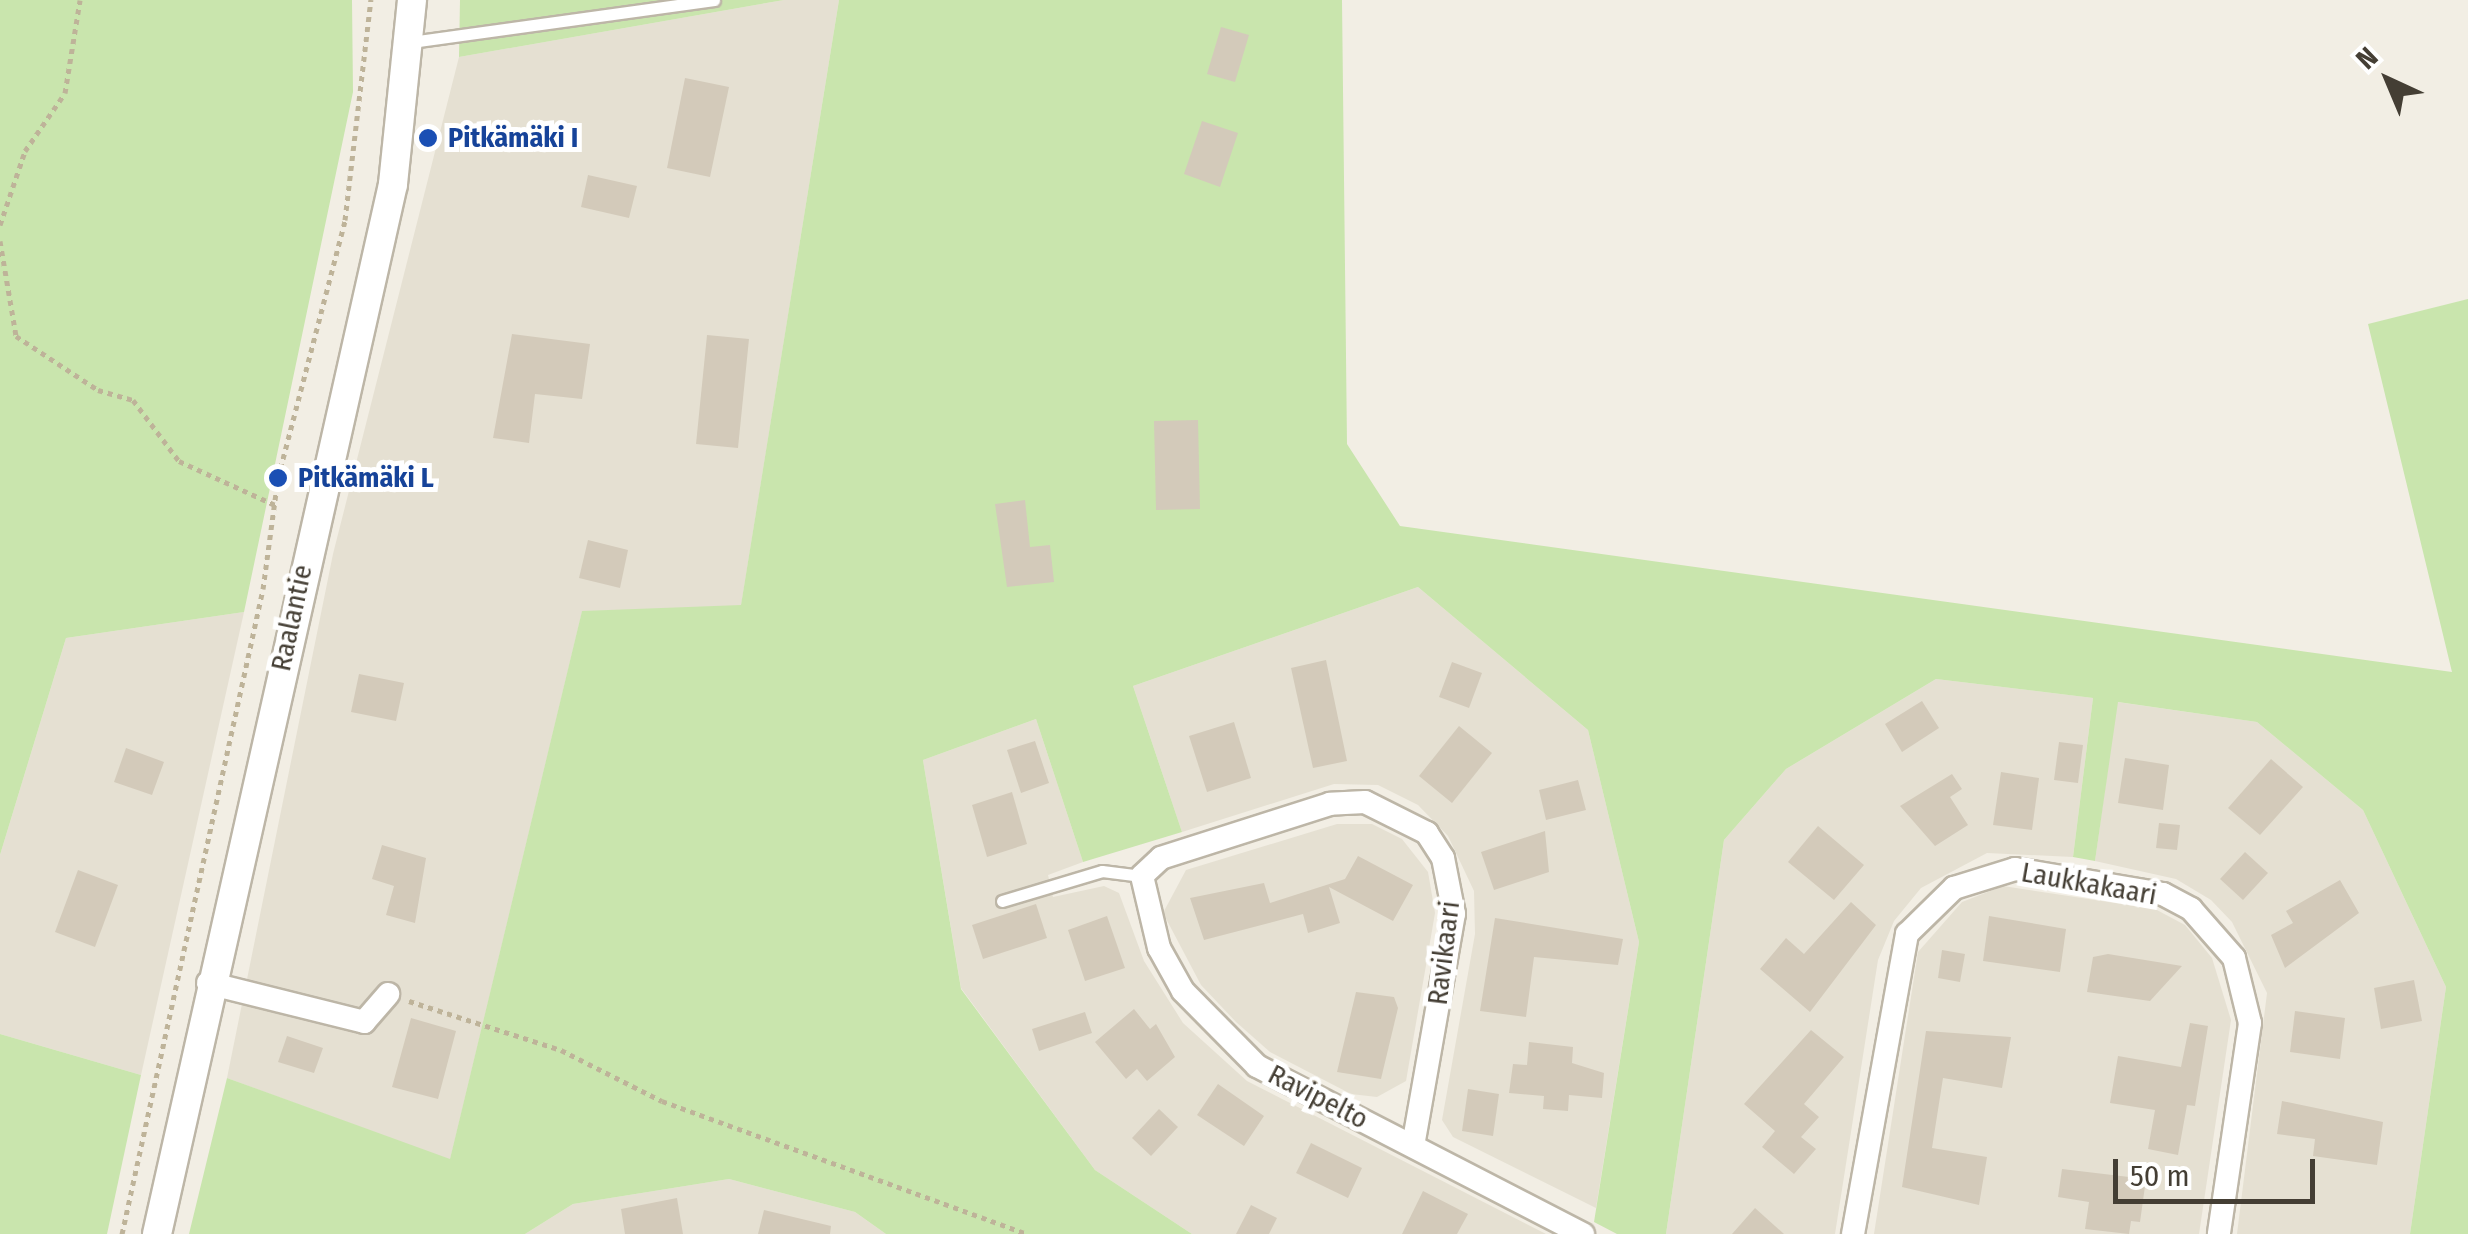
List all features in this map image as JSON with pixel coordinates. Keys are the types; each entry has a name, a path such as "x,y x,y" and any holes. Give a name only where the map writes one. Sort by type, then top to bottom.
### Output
{"street":[{"name":"Raalantie","path":"157,1234 208,983 374,273 411,42 412,0"},
{"name":"Ravikaari","path":"1142,876 1161,858 1330,804 1365,802 1427,833 1444,858 1454,914 1413,1146"},
{"name":"Laukkakaari","path":"1853,1234 1908,934 1954,888 2015,869 2162,894 2191,910 2234,958 2250,1023 2220,1234"},
{"name":"Ravipelto","path":"1142,876 1159,948 1219,1034 1257,1066 1582,1234"},
{"path":"208,983 364,1022 388,994"}],"lane":[{"path":"411,42 714,0"},
{"path":"1002,901 1102,871 1142,876"}],"path":[{"path":"0,225 26,150 65,93 80,0"},
{"path":"122,1234 275,505 345,220 371,0"},
{"path":"0,241 0,302"},
{"path":"2,285 16,336 98,390 133,400 179,461 275,505"},
{"path":"388,994 561,1050 662,1101 1028,1234"}],"shaded area":[{"path":"784,0 839,0 741,606 582,612 450,1160 227,1078 333,554 459,57"},
{"path":"1418,587 1588,730 1639,942 1596,1208 1453,1137 1442,1120 1475,934 1474,891 1448,836 1418,805 1378,785 1334,784 1182,832 1133,686"},
{"path":"244,612 141,1075 0,1034 0,855 66,638"},
{"path":"1936,679 2093,698 2073,857 1987,853 1921,888 1894,921 1878,960 1835,1234 1666,1234 1724,840 1786,769"},
{"path":"2117,702 2257,722 2363,810 2446,987 2410,1234 2237,1234 2267,993 2232,922 2211,900 2176,879 2095,861"},
{"path":"1036,719 1083,862 1048,875 1053,897 1104,886 1119,893 1144,961 1183,1023 1247,1081 1546,1234 1192,1234 1095,1170 961,988 923,760"},
{"path":"1337,824 1372,824 1402,839 1428,872 1435,913 1406,1081 1377,1097 1351,1094 1270,1052 1201,985 1163,913 1186,870"},
{"path":"2003,886 2155,909 2185,925 2212,958 2231,1020 2199,1234 1874,1234 1918,952 1962,902"},
{"path":"729,1179 855,1212 886,1234 525,1234 573,1204"}],"green space":[{"path":"0,0 352,0 353,92 244,612 66,638 0,855"},
{"path":"460,0 784,0 459,57"},
{"path":"839,0 1342,0 1347,444 1400,526 2452,672 2368,324 2468,299 2468,1234 2410,1234 2446,987 2363,810 2257,722 2118,702 2095,861 2073,857 2093,698 1936,679 1786,769 1724,840 1666,1234 1617,1234 1594,1222 1639,942 1588,730 1418,587 1133,686 1182,832 1083,862 1036,719 923,760 961,989 1095,1170 1192,1234 886,1234 855,1212 729,1179 573,1204 525,1234 189,1234 227,1078 450,1159 582,611 741,605"},
{"path":"0,1034 141,1075 107,1234 0,1234"}],"building":[{"path":"1221,27 1249,35 1235,82 1207,74"},
{"path":"685,78 729,87 710,177 667,168"},
{"path":"1202,121 1238,133 1220,187 1184,174"},
{"path":"588,175 637,186 629,218 581,207"},
{"path":"512,334 590,344 582,399 535,394 529,443 493,438"},
{"path":"707,335 749,339 738,448 696,444"},
{"path":"1198,420 1200,509 1156,510 1154,421"},
{"path":"1025,500 1030,547 1050,545 1054,582 1007,587 995,504"},
{"path":"588,540 628,550 620,588 579,578"},
{"path":"1326,660 1347,761 1313,768 1291,668"},
{"path":"1452,662 1482,673 1469,708 1439,697"},
{"path":"359,674 404,683 396,721 351,712"},
{"path":"1922,701 1939,728 1902,752 1885,724"},
{"path":"1234,722 1251,778 1207,792 1189,736"},
{"path":"1459,726 1492,753 1452,803 1419,776"},
{"path":"1035,741 1049,783 1021,793 1007,750"},
{"path":"2059,742 2083,745 2078,783 2054,780"},
{"path":"126,748 164,762 152,795 114,782"},
{"path":"2125,758 2169,765 2163,810 2118,803"},
{"path":"2271,759 2303,787 2260,835 2228,808"},
{"path":"2001,772 2039,778 2032,830 1993,825"},
{"path":"1952,774 1962,789 1950,797 1968,825 1935,846 1900,806"},
{"path":"1578,780 1586,810 1546,820 1539,790"},
{"path":"1012,792 1027,844 987,857 972,805"},
{"path":"2159,823 2180,825 2177,850 2156,848"},
{"path":"1818,826 1864,865 1834,900 1788,862"},
{"path":"1545,831 1549,872 1494,890 1481,852"},
{"path":"382,845 426,858 415,923 386,915 394,886 372,879"},
{"path":"2245,852 2268,873 2243,900 2220,879"},
{"path":"1358,856 1413,885 1393,921 1329,887 1340,923 1308,933 1303,914 1204,940 1190,898 1264,883 1270,903 1345,879"},
{"path":"78,870 118,885 95,947 55,932"},
{"path":"2340,880 2359,913 2285,968 2271,935 2293,923 2286,911"},
{"path":"1851,902 1876,925 1810,1012 1760,969 1786,938 1804,954"},
{"path":"1036,904 1047,938 983,959 972,925"},
{"path":"1107,916 1125,968 1085,981 1068,930"},
{"path":"1989,916 2066,929 2060,972 1983,961"},
{"path":"1495,918 1623,939 1618,965 1534,957 1526,1017 1480,1011"},
{"path":"1942,950 1965,954 1960,982 1938,978"},
{"path":"2108,954 2182,966 2150,1001 2087,992 2093,957"},
{"path":"2414,980 2422,1021 2381,1029 2374,988"},
{"path":"1356,992 1394,997 1398,1008 1381,1079 1337,1072"},
{"path":"1134,1009 1150,1029 1156,1024 1175,1057 1147,1081 1137,1069 1126,1079 1095,1042"},
{"path":"2295,1011 2345,1018 2340,1059 2290,1052"},
{"path":"1085,1012 1092,1033 1039,1051 1032,1029"},
{"path":"411,1018 456,1031 438,1099 392,1087"},
{"path":"2190,1023 2208,1026 2195,1106 2187,1105 2178,1155 2148,1149 2155,1110 2110,1103 2118,1056 2181,1067"},
{"path":"1811,1030 1844,1057 1804,1104 1819,1117 1801,1137 1816,1149 1794,1174 1762,1147 1775,1131 1744,1104"},
{"path":"1926,1031 2011,1037 2002,1088 1943,1078 1932,1148 1987,1157 1979,1205 1902,1187"},
{"path":"287,1036 323,1048 314,1073 278,1062"},
{"path":"1529,1042 1573,1047 1572,1063 1604,1073 1602,1098 1569,1095 1568,1111 1543,1109 1544,1096 1509,1093 1513,1064 1527,1065"},
{"path":"1218,1084 1264,1116 1244,1146 1197,1115"},
{"path":"1468,1089 1499,1094 1493,1136 1462,1131"},
{"path":"2282,1101 2383,1122 2377,1165 2313,1156 2315,1139 2277,1134"},
{"path":"1159,1109 1178,1127 1151,1156 1132,1138"},
{"path":"1311,1143 1362,1168 1348,1198 1296,1173"},
{"path":"2062,1169 2146,1179 2140,1222 2131,1221 2129,1234 2085,1229 2089,1202 2058,1197"},
{"path":"1423,1191 1468,1214 1457,1234 1402,1234"},
{"path":"677,1198 683,1234 625,1234 621,1209"},
{"path":"1251,1205 1277,1218 1269,1234 1236,1234"},
{"path":"1755,1208 1784,1234 1732,1234"},
{"path":"764,1210 831,1226 830,1234 758,1234"}],"place":[{"name":"Pitkämäki I","path":"428,138"},
{"name":"Pitkämäki L","path":"278,478"}]}
